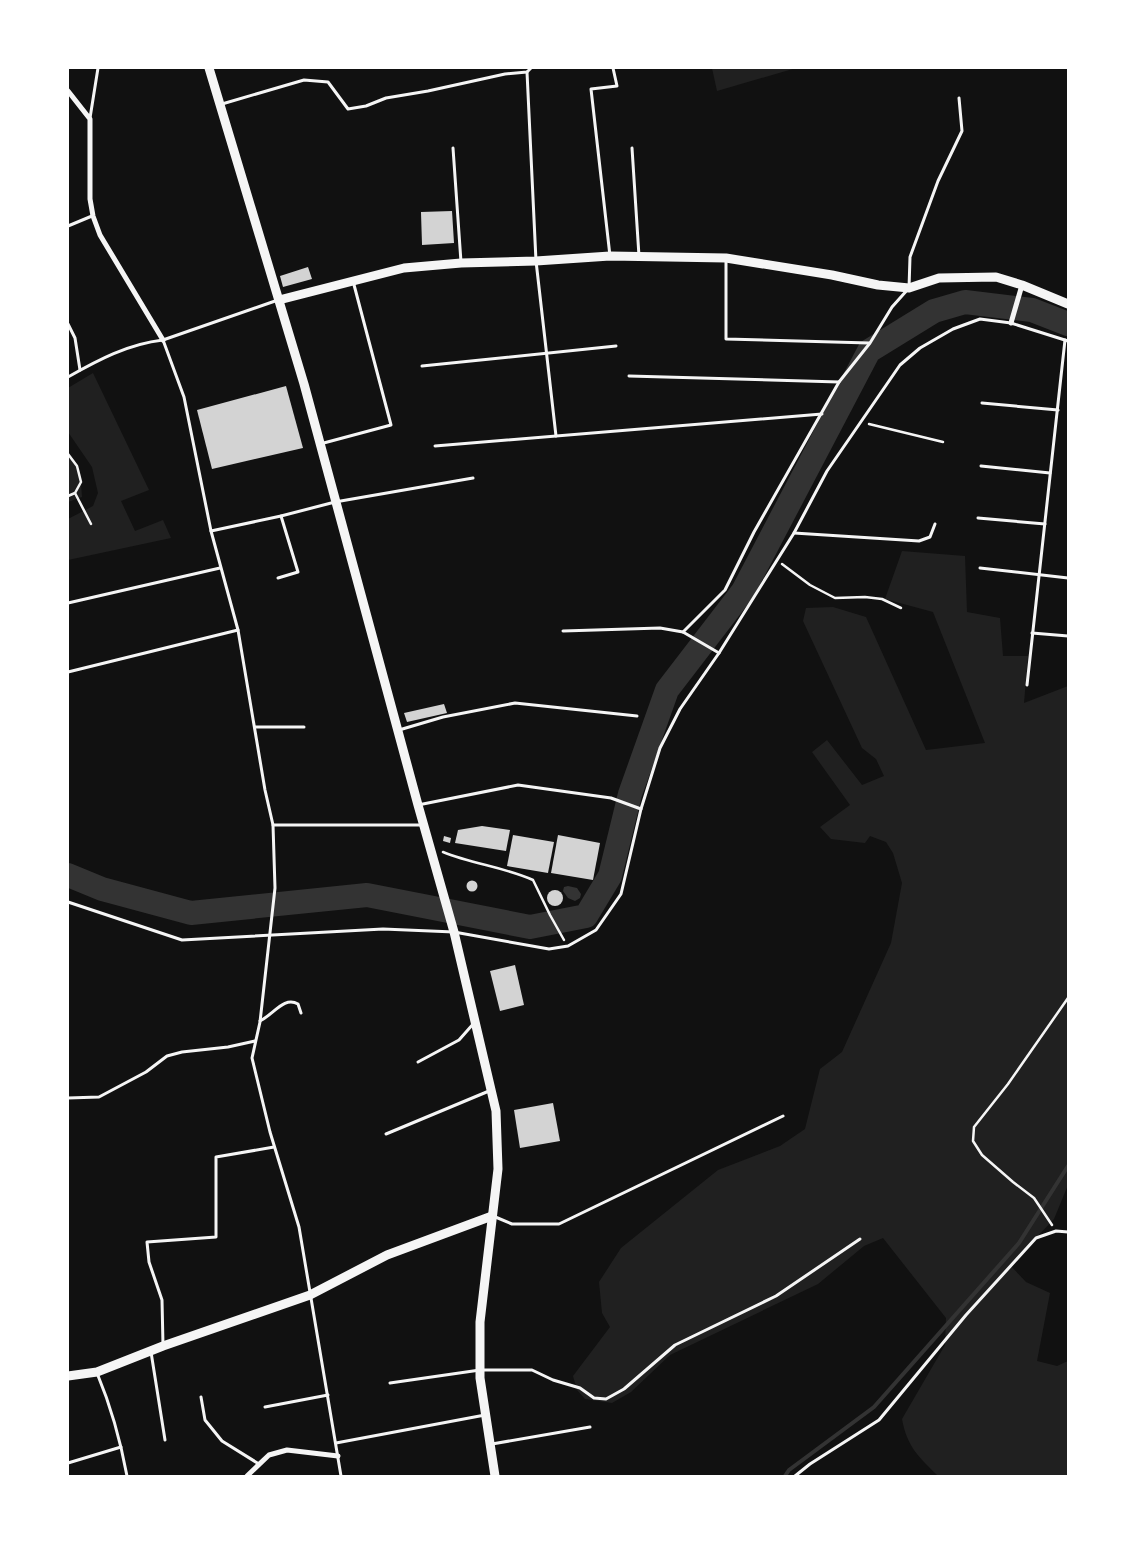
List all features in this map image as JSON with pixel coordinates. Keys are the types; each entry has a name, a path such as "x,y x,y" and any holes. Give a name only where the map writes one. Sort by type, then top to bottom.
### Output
{"main road":[{"path":"209,68 320,444 454,932 492,1090 496,1111 498,1169 480,1322 480,1370 495,1476"},
{"path":"279,300 404,268 461,263 536,261 610,256 726,258 832,275 878,285 909,288 939,278 996,278 1022,285 1068,304"},
{"path":"68,1376 97,1372 163,1346 310,1295 386,1255 492,1216"}],"street":[{"path":"68,91 90,119 90,199 93,216 100,235 163,340"},
{"path":"1011,323 1022,285"},
{"path":"247,1476 269,1455 287,1450 338,1456"}],"lane":[{"path":"90,119 98,68"},
{"path":"220,104 304,80 328,82 348,108 366,106 386,98 505,74 527,72 531,68"},
{"path":"610,256 591,89 617,86 613,68"},
{"path":"527,72 536,261 556,436"},
{"path":"683,632 725,590 754,532 823,414 839,382 870,343 892,307 909,288 910,257 938,181 962,131 959,98"},
{"path":"453,148 461,263"},
{"path":"632,148 639,257"},
{"path":"68,226 93,216"},
{"path":"726,258 726,339 870,343"},
{"path":"320,444 391,425 352,280"},
{"path":"68,377 121,350 146,342 163,340 279,300"},
{"path":"68,902 182,940 384,929 454,932 549,949 568,946 596,930 621,894 641,809 660,748 680,709 719,653 794,534 827,472 900,365 920,348 952,329 980,319 1011,323 1067,340 1050,473 1027,685"},
{"path":"68,324 75,338 80,370"},
{"path":"163,340 184,397 211,531 238,630 265,790 273,825 275,888 260,1022 252,1058 274,1147 298,1227 341,1476"},
{"path":"422,366 616,346"},
{"path":"629,376 839,382"},
{"path":"982,403 1058,410"},
{"path":"435,446 823,414"},
{"path":"981,466 1050,473"},
{"path":"211,531 335,502 474,478"},
{"path":"278,578 298,572 281,516"},
{"path":"978,518 1045,524"},
{"path":"794,534 919,541 930,537 935,524"},
{"path":"68,603 220,568"},
{"path":"980,568 1068,578"},
{"path":"563,630 660,628 683,632 719,653"},
{"path":"68,672 238,630"},
{"path":"1032,633 1068,636"},
{"path":"398,730 443,717 515,703 637,716"},
{"path":"255,727 304,727"},
{"path":"418,805 518,785 611,798 641,809"},
{"path":"273,825 424,825"},
{"path":"260,1022 270,1016 285,1001 292,1000 298,1004 301,1013"},
{"path":"418,1062 459,1040 476,1021"},
{"path":"68,1098 99,1097 146,1072 166,1056 255,1042"},
{"path":"386,1134 492,1090"},
{"path":"492,1216 512,1224 559,1224 783,1116"},
{"path":"163,1346 162,1300 149,1262 147,1242 216,1237 216,1157 274,1147"},
{"path":"795,1476 810,1464 879,1420 1016,1258 1036,1238 1056,1231 1068,1232"},
{"path":"390,1383 480,1370 532,1370 553,1380 580,1388 594,1398 606,1398 624,1389 674,1346 776,1296 860,1239"},
{"path":"151,1351 165,1440"},
{"path":"97,1372 111,1408 127,1476"},
{"path":"265,1407 328,1395"},
{"path":"200,1397 205,1420 222,1441 258,1464"},
{"path":"336,1443 486,1414"},
{"path":"490,1444 590,1427"},
{"path":"68,1463 121,1447"}],"path":[{"path":"860,422 943,442"},
{"path":"68,454 77,466 81,482 75,493 68,496"},
{"path":"75,493 91,524"},
{"path":"777,560 810,584 835,598 865,597 882,599 901,608"},
{"path":"430,846 462,860 517,873 533,880 563,938"},
{"path":"1056,1231 1034,1198 982,1155 973,1141 974,1127 1008,1084 1068,998"}],"shaded area":[{"path":"712,68 796,68 717,91"},
{"path":"93,373 149,490 121,501 135,531 163,520 171,538 68,560 68,519 93,506 98,493 92,467 68,432 68,388"},
{"path":"68,453 80,472 82,497 68,502"},
{"path":"902,551 965,556 967,612 1000,618 1003,656 1028,656 1024,703 1068,686 1068,1185 1054,1219 1010,1265 1026,1282 1050,1293 1037,1361 1057,1366 1068,1361 1068,1476 938,1476 915,1451 907,1437 902,1419 945,1345 946,1318 883,1238 864,1246 818,1284 670,1355 631,1392 612,1403 585,1399 577,1390 573,1376 610,1327 602,1313 599,1282 621,1248 718,1170 780,1146 805,1129 820,1069 842,1052 891,943 902,883 893,853 886,842 870,836 865,843 831,839 820,827 850,805 812,752 827,740 862,785 884,776 876,759 862,748 803,621 806,608 833,607 866,617 926,750 985,743 933,612 885,599"},
{"path":"564,887 577,888 581,894 580,898 575,901 568,898 563,891"}],"building":[{"path":"452,211 454,243 422,245 421,212"},
{"path":"308,267 312,279 283,287 280,276"},
{"path":"286,386 303,448 212,469 197,410"},
{"path":"444,704 447,713 407,722 404,713"},
{"path":"482,826 510,830 506,851 455,843 458,830"},
{"path":"513,835 554,842 548,873 507,866"},
{"path":"558,835 600,843 593,880 551,873"},
{"path":"444,836 451,838 450,843 443,841"},
{"path":"472,880 478,886 472,892 466,886"},
{"path":"555,890 561,892 563,898 561,904 555,906 549,904 547,898 549,892"},
{"path":"515,965 524,1005 500,1011 490,971"},
{"path":"553,1103 560,1141 520,1148 514,1110"}],"waterway":[{"path":"68,875 102,889 191,913 367,895 530,927 586,916 610,876 630,794 667,690 743,591 869,351 934,311 965,302 1032,310 1068,324"},
{"path":"785,1476 789,1470 874,1407 1019,1243 1068,1166"}]}
